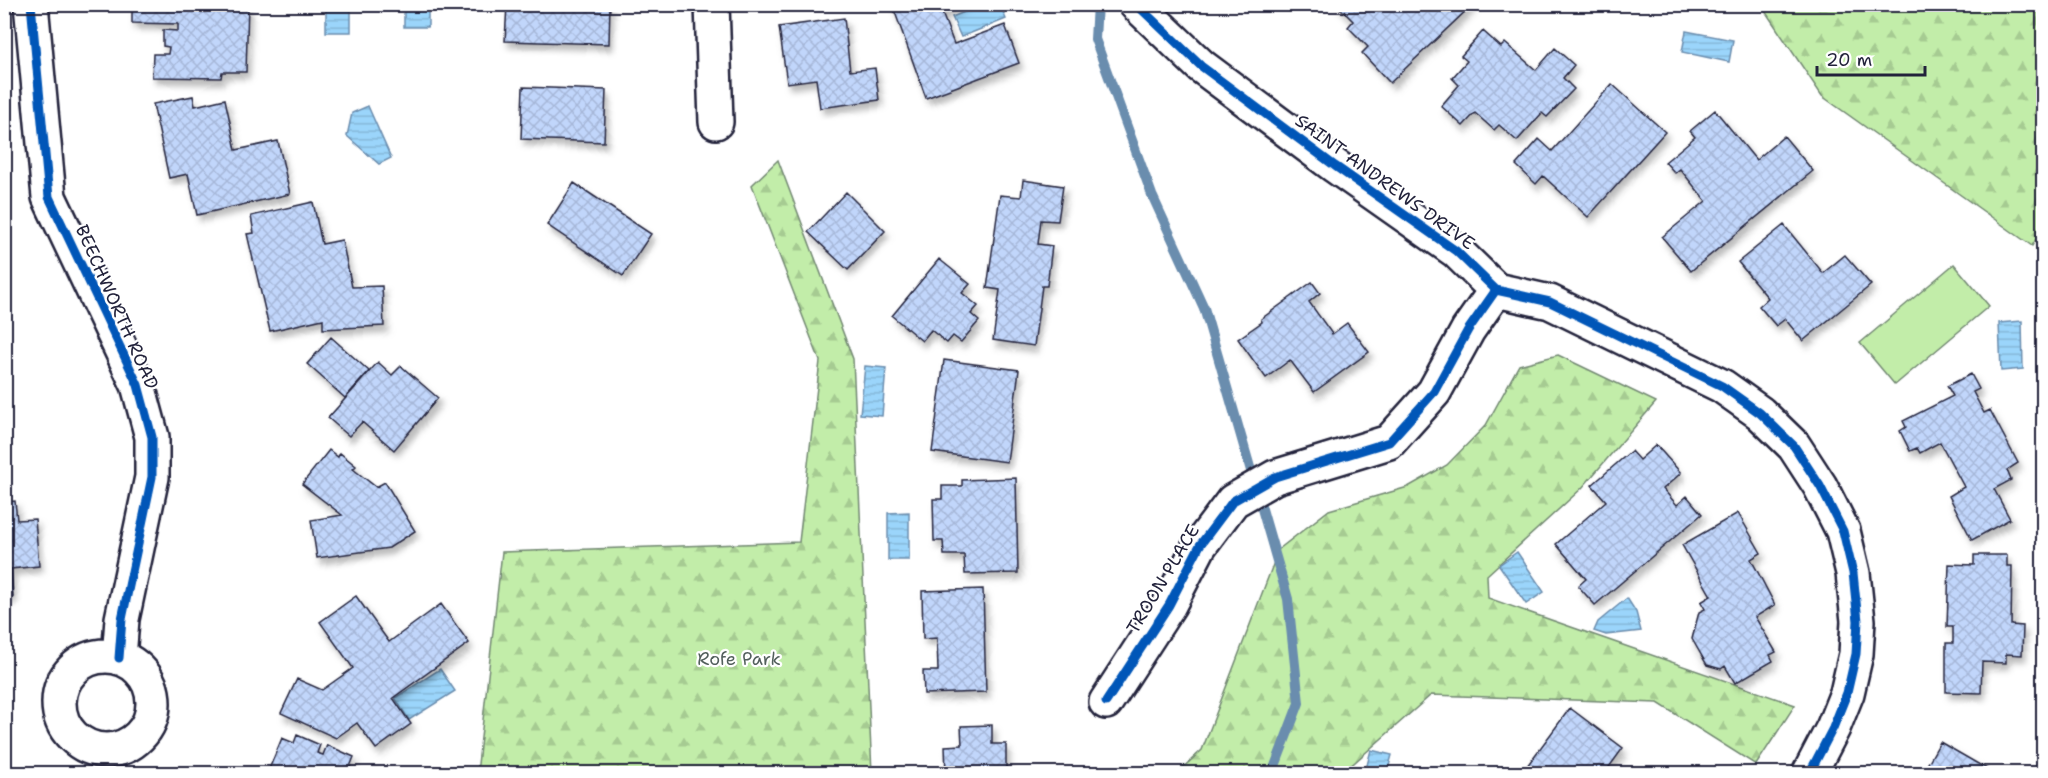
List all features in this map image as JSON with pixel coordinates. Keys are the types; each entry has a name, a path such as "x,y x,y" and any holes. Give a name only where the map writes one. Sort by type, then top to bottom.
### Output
{"street":[{"name":"BEECHWORTH ROAD","path":"31,4 49,197 138,385 152,437 152,477 122,619 119,658"},
{"path":"712,4 716,122"},
{"name":"SAINT ANDREWS DRIVE","path":"1137,4 1201,66 1335,166 1456,251 1496,290"},
{"path":"1496,290 1550,302 1722,386 1760,413 1794,446 1820,486 1843,531 1853,573 1858,621 1856,654 1847,693 1833,728 1809,774"},
{"name":"TROON PLACE","path":"1106,702 1169,604 1200,544 1233,501 1275,477 1389,442 1434,392 1468,330 1496,290"}],"green space":[{"path":"1761,5 2043,5 2044,225 2032,246 1822,96"},
{"name":"Rofe Park","path":"778,160 853,359 872,773 477,773 502,552 799,542 820,361 752,185"},
{"path":"1954,264 1989,306 1895,385 1860,343"},
{"path":"1558,355 1656,402 1582,488 1487,575 1488,598 1795,705 1756,765 1658,703 1431,695 1346,770 1347,773 1177,773 1202,750 1279,549 1329,510 1408,487 1447,465 1486,425 1519,365"}],"water":[{"path":"326,5 351,5 351,32 326,32"},
{"path":"404,5 428,5 428,27 404,27"},
{"path":"982,5 1000,5 1006,19 961,37 952,17"},
{"path":"1686,31 1733,40 1729,62 1682,52"},
{"path":"368,106 391,158 379,164 347,136 352,113"},
{"path":"2022,321 2023,369 2001,371 1999,323"},
{"path":"865,366 886,368 882,416 860,414"},
{"path":"909,512 909,560 888,560 888,513"},
{"path":"1517,552 1544,592 1526,604 1499,565"},
{"path":"1627,598 1636,612 1641,631 1606,635 1594,631 1598,622"},
{"path":"440,669 455,691 409,720 395,698"},
{"path":"1371,750 1392,755 1387,773 1365,773"}],"building":[{"path":"132,4 248,4 246,72 222,72 221,78 152,77 153,54 168,54 169,47 163,46 163,30 178,31 178,24 132,23"},
{"path":"507,4 610,4 609,44 505,41"},
{"path":"892,4 965,4 942,13 954,44 1005,25 1019,63 926,98"},
{"path":"1336,4 1470,4 1471,6 1390,83 1362,53 1368,47 1348,27 1353,21"},
{"path":"844,18 850,71 875,68 879,100 820,108 816,79 787,83 779,27"},
{"path":"1483,31 1501,47 1505,43 1536,70 1555,48 1574,65 1563,78 1574,89 1547,117 1542,113 1517,141 1499,125 1494,130 1475,113 1463,126 1441,106 1459,85 1452,78 1467,61 1461,56"},
{"path":"1612,84 1665,132 1588,217 1543,176 1536,184 1516,165 1539,139 1552,151"},
{"path":"523,87 606,90 604,142 521,139"},
{"path":"193,96 195,106 225,99 236,150 278,141 290,194 197,215 188,174 169,178 153,104"},
{"path":"1715,110 1756,160 1784,136 1813,171 1691,271 1662,237 1706,201 1680,169 1675,173 1665,162 1695,137 1690,131"},
{"path":"1023,180 1063,186 1058,221 1041,220 1038,244 1052,246 1047,286 1042,286 1034,346 993,340 1000,290 987,288 1000,195 1021,197"},
{"path":"574,183 651,234 623,276 547,225"},
{"path":"846,192 885,231 848,270 808,232"},
{"path":"313,202 322,244 342,240 352,287 382,286 384,326 323,329 323,319 270,331 247,234 254,233 251,216"},
{"path":"1784,225 1823,273 1845,255 1871,285 1803,341 1785,319 1776,326 1759,306 1768,298 1738,262"},
{"path":"939,259 970,284 962,293 978,306 971,314 979,321 961,342 953,336 947,343 931,330 922,341 892,316"},
{"path":"1312,282 1320,293 1309,302 1332,334 1347,323 1369,352 1314,392 1290,360 1266,378 1238,339 1262,322 1261,319"},
{"path":"331,337 369,371 345,398 307,364"},
{"path":"944,360 1019,370 1007,462 932,452"},
{"path":"378,362 392,375 401,366 438,398 394,450 362,422 349,436 328,418"},
{"path":"1971,374 1979,389 1973,392 1984,413 1990,410 2018,463 2007,470 2011,480 1994,489 2010,519 1972,540 1949,496 1964,487 1940,442 1920,453 1917,448 1910,451 1900,431 1906,427 1903,421 1953,396 1947,386"},
{"path":"1656,445 1681,473 1663,489 1677,505 1687,496 1702,514 1595,605 1578,586 1586,579 1556,544 1606,501 1592,485 1631,451 1639,460"},
{"path":"329,450 338,457 340,453 356,466 353,469 376,487 385,482 415,531 389,548 317,558 311,520 342,515 302,484"},
{"path":"1016,478 1018,573 965,574 964,555 944,555 943,541 934,541 933,499 942,499 942,486 962,486 962,480"},
{"path":"15,501 17,520 35,519 39,566 11,569 13,597 4,598 4,502"},
{"path":"1738,513 1761,553 1751,559 1775,605 1755,617 1776,652 1770,655 1773,661 1735,683 1725,666 1721,669 1707,665 1692,639 1699,612 1705,609 1701,602 1711,596 1682,545"},
{"path":"1974,555 2007,555 2007,566 2012,566 2011,625 2023,626 2022,655 2006,654 2006,663 1982,662 1981,693 1946,692 1946,643 1953,643 1953,627 1947,627 1949,564 1974,565"},
{"path":"983,589 986,692 924,694 923,671 938,671 937,638 923,639 922,591"},
{"path":"356,596 389,642 441,604 469,643 393,698 411,724 376,749 357,723 336,738 281,713 297,679 322,690 353,668 320,622"},
{"path":"1570,708 1623,748 1604,774 1521,774"},
{"path":"992,725 992,744 1006,744 1006,774 946,774 945,746 962,745 961,726"},
{"path":"297,735 320,745 317,753 323,755 327,745 354,757 347,774 267,774 282,738 294,743"},
{"path":"1940,742 1994,773 1922,774"}],"waterway":[{"path":"1097,4 1095,39 1152,195 1204,308 1288,599 1299,703 1272,774"}],"cycle path":[{"path":"31,4 49,197 138,385 152,437 152,477 122,619 119,658"},
{"path":"1136,4 1201,66 1335,166 1456,251 1496,290 1550,302 1722,386 1760,413 1794,446 1820,486 1843,531 1853,573 1858,621 1856,654 1847,693 1833,728 1809,774"},
{"path":"1106,702 1169,605 1200,545 1233,501 1275,477 1389,442 1434,392 1468,330 1496,290"}]}
